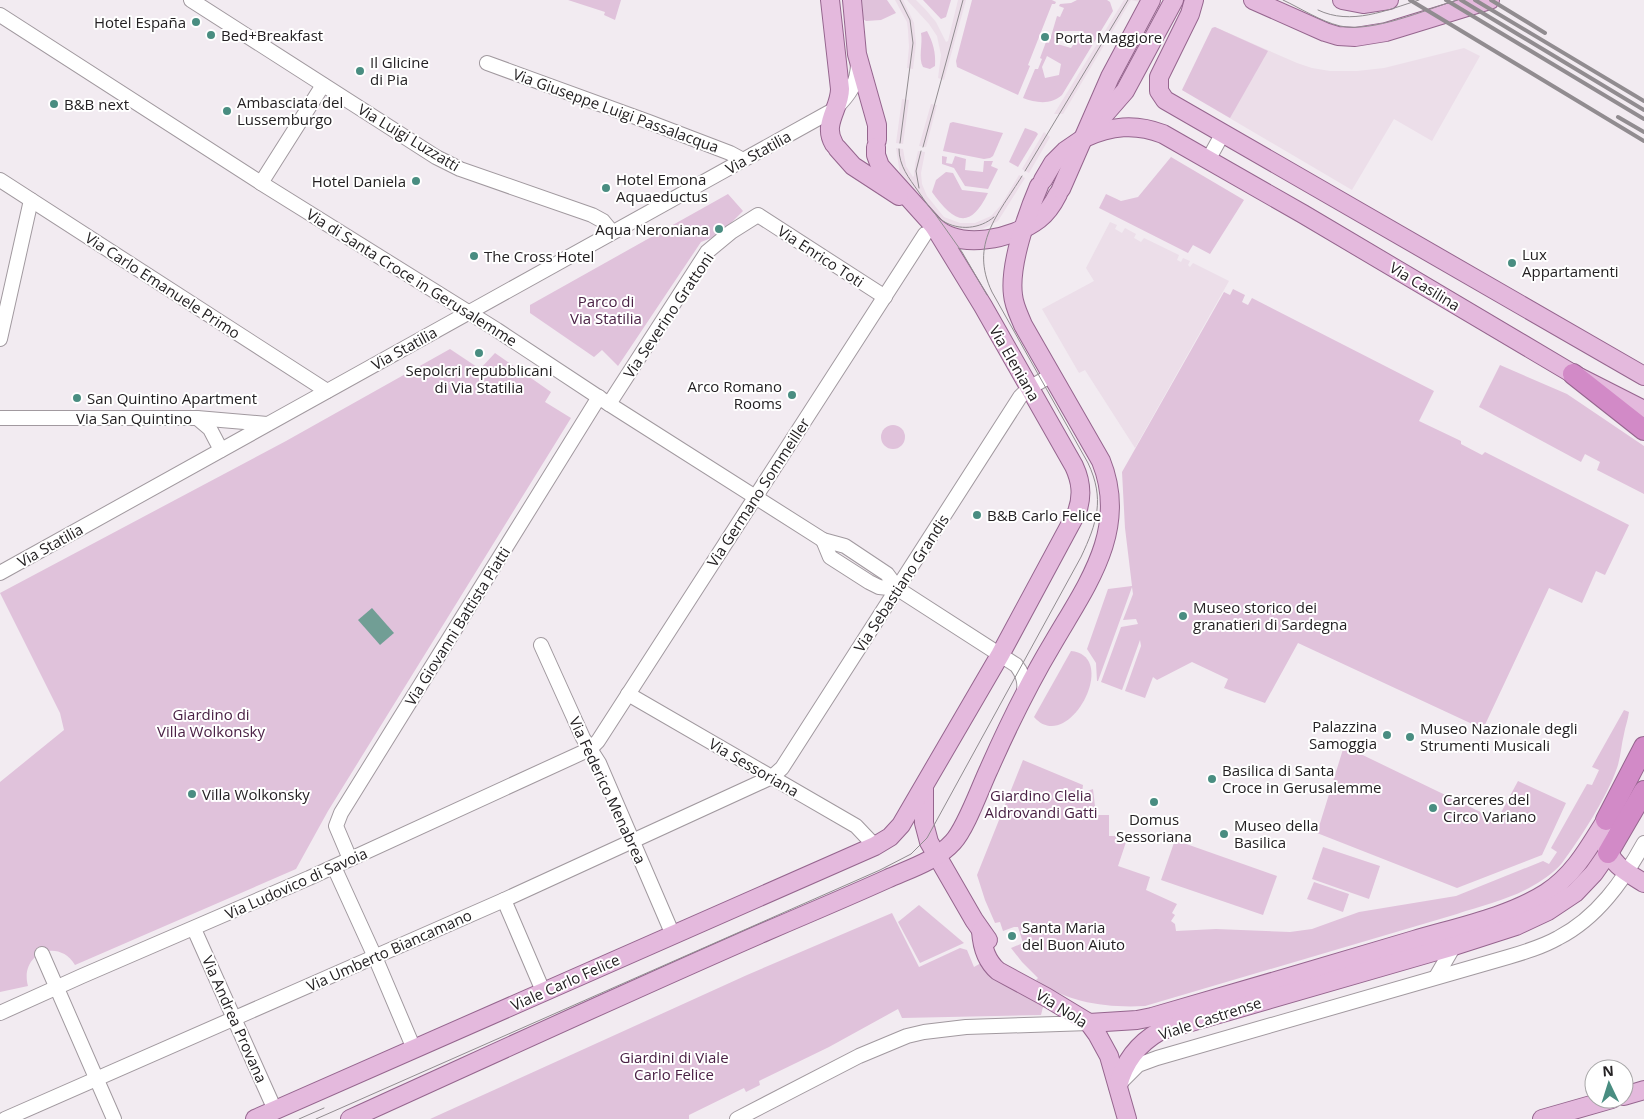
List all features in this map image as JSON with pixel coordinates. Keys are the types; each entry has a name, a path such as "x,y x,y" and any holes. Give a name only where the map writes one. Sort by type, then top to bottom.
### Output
{"highway":[{"path":"1573,374 1644,430"},
{"name":"Viale Castrense","path":"1606,820 1644,747"},
{"name":"Viale Castrense","path":"1608,852 1644,791"}],"main road":[{"path":"830,0 840,89 840,96 829,129 830,136 853,166 916,207"},
{"path":"853,2 858,60 877,125 876,154 880,166 916,207 930,230 968,239 993,238 1024,228 1047,211 1059,192 1110,78 1151,0"},
{"path":"1084,138 1125,90 1174,0"},
{"name":"Via Casilina","path":"1194,0 1190,14 1160,74 1158,87 1160,94 1165,100 1644,376"},
{"path":"1253,0 1325,32 1349,37 1375,35 1490,0"},
{"path":"1346,1 1371,4 1390,0"},
{"name":"Via Casilina","path":"1084,138 1100,131 1117,127 1138,127 1163,134 1352,242 1573,374 1644,410"},
{"name":"Via Eleniana","path":"350,1119 734,945 906,870 937,855 952,844 960,831 1020,704 1051,646 1094,574 1102,553 1108,520 1109,497 1107,476 1101,461 1020,317 1013,297 1013,270 1024,228 1041,183 1057,158 1084,138"},
{"name":"Via Eleniana","path":"930,230 1029,388 1077,472 1081,488 1079,506"},
{"name":"Viale Carlo Felice","path":"255,1119 876,846 890,837 901,825 1000,654 1079,506"},
{"name":"Via Nola","path":"924,786 924,829 929,842 981,931 1010,972 1023,984 1089,1023 1107,1051 1126,1119"},
{"path":"1606,820 1605,839 1608,852 1615,864 1644,883"},
{"name":"Viale Castrense","path":"1089,1023 1137,1020 1152,1017 1515,909 1546,893 1571,872 1606,820"},
{"name":"Viale Castrense","path":"1118,1086 1134,1052 1160,1031 1510,929 1555,907 1575,893 1586,882 1608,852"},
{"path":"1542,1119 1584,1107"}],"street":[{"name":"Via Luigi Luzzatti","path":"191,0 449,164 592,215 603,221 612,232"},
{"name":"Via di Santa Croce in Gerusalemme","path":"0,15 261,183 469,312 823,540 845,546 887,574 898,589 1016,665 1022,674 1024,686 1020,704"},
{"path":"835,109 850,92 855,83 858,60"},
{"name":"Via Giuseppe Luigi Passalacqua","path":"487,63 691,138 743,160"},
{"path":"261,183 323,85"},
{"name":"Via Statilia","path":"0,573 835,109"},
{"path":"1208,160 1222,133"},
{"name":"Via Carlo Emanuele Primo","path":"0,180 327,391"},
{"path":"0,339 31,200"},
{"name":"Via Enrico Toti","path":"758,215 885,297"},
{"name":"Via Severino Grattoni","path":"604,400 707,252 731,232 758,215"},
{"name":"Via Germano Sommeiller","path":"590,749 598,741 930,230"},
{"path":"1029,388 1052,375"},
{"name":"Via Sebastiano Grandis","path":"772,777 782,768 1017,402 1029,388"},
{"name":"Via Giovanni Battista Piatti","path":"350,859 336,826 341,813 604,400"},
{"name":"Via San Quintino","path":"0,418 197,418 267,424"},
{"path":"197,418 210,429 221,450"},
{"name":"Via Federico Menabrea","path":"541,645 583,738 599,763 673,935"},
{"name":"Via Sessoriana","path":"628,694 856,826 876,846"},
{"name":"Via Ludovico di Savoia","path":"0,1013 334,867 590,749"},
{"name":"Via Umberto Biancamano","path":"5,1119 504,900 772,777"},
{"name":"Viale Castrense","path":"1118,1086 1134,1068 1157,1058 1528,951 1559,938 1594,912 1627,873 1644,843"},
{"path":"334,867 414,1049"},
{"path":"504,900 544,991"},
{"name":"Via Andrea Provana","path":"194,929 275,1110"},
{"path":"1436,977 1454,946"},
{"path":"42,954 114,1119"},
{"name":"Viale Castrense","path":"737,1119 859,1056 907,1036 966,1027 1089,1023"}],"shaded area":[{"path":"895,0 903,0 914,23 916,44 913,69 907,68 909,47 907,22"},
{"path":"907,0 916,0 925,9 936,22 946,42 948,41 958,0 966,0 944,80 938,78 941,55 937,36 929,24"},
{"path":"1124,0 1131,0 1063,114 1054,114"},
{"path":"1215,27 1297,63 1330,71 1384,68 1464,48 1480,56 1432,141 1394,119 1352,190 1182,90 1212,28"},
{"path":"902,99 909,100 903,144 896,143"},
{"path":"931,104 937,105 926,147 919,146"},
{"path":"1044,132 1050,137 1029,173 1022,169"},
{"path":"896,148 903,149 906,166 913,177 918,151 925,152 921,173 922,184 927,196 944,217 960,223 975,223 991,216 1001,205 1019,175 1025,178 998,221 982,229 971,231 955,230 936,220 900,174"},
{"path":"1110,222 1117,225 1115,229 1122,233 1125,228 1136,234 1134,238 1141,242 1144,238 1179,255 1177,260 1181,262 1183,258 1190,261 1188,265 1190,267 1193,263 1229,281 1135,448 1085,370 1079,373 1042,309 1094,281 1086,268"},
{"path":"372,608 394,633 380,645 358,620"}],"green space":[{"path":"568,0 621,0 615,20 604,15 605,12"},
{"path":"862,0 887,0 896,13 881,20 866,21 863,19"},
{"path":"923,0 951,0 946,17 941,19"},
{"path":"972,0 1052,0 1056,2 1052,4 1018,95 957,67 956,61"},
{"path":"1077,0 1107,0 1110,2 1113,11 1062,95 1048,102 1023,98 1035,69 1038,69 1046,42 1049,43 1057,16 1060,17 1064,8 1059,6 1060,4 1071,3","holes":["1059,31 1081,31 1082,32 1071,48 1054,43","1047,56 1061,64 1059,75 1045,78 1042,67"]},
{"path":"1215,27 1268,51 1230,118 1182,90 1212,28"},
{"path":"927,31 935,57 935,66 930,69 923,67 921,59 921,33"},
{"path":"953,122 1003,133 993,156 984,159 943,151 950,123"},
{"path":"1025,128 1038,134 1018,167 1009,162"},
{"path":"942,156 947,157 946,163 952,164 955,156 966,159 965,170 983,172 984,161 993,161 991,166 998,169 988,189 965,186 954,168 942,164"},
{"path":"1171,157 1244,200 1210,254 1193,245 1188,253 1099,208 1106,194 1121,201 1138,197"},
{"path":"946,172 953,173 962,190 988,193 974,213 967,217 961,218 947,210 932,192 936,180"},
{"name":"Parco di Via Statilia","path":"728,194 743,211 719,235 701,242 618,366 602,350 594,357 530,313 530,305"},
{"path":"1233,289 1245,295 1242,302 1248,305 1252,298 1434,391 1419,421 1461,441 1461,444 1482,455 1485,452 1629,525 1605,575 1596,571 1582,603 1549,588 1483,729 1298,643 1265,703 1224,688 1228,679 1192,662 1157,680 1153,677 1145,698 1125,691 1141,646 1140,640 1122,690 1101,682 1121,627 1138,624 1136,619 1123,620 1133,594 1132,587 1097,681 1096,663 1087,649 1108,589 1132,586 1125,528 1122,472 1224,292 1230,295"},
{"name":"Giardino di Villa Wolkonsky","path":"450,349 480,369 495,353 551,392 545,402 571,418 328,811 296,869 75,965 68,957 59,952 50,951 42,953 34,958 29,965 27,975 28,986 0,992 0,782 64,730 60,713 0,593 286,441"},
{"path":"1500,365 1567,394 1644,446 1644,494 1597,470 1600,462 1585,454 1581,462 1479,407"},
{"path":"893,425 902,428 905,437 902,446 893,449 884,446 881,437 884,428"},
{"path":"1071,651 1085,657 1091,669 1090,684 1084,700 1074,715 1061,724 1047,726 1034,717"},
{"name":"Giardino Clelia Aldrovandi Gatti","path":"1624,710 1629,712 1617,768 1607,792 1585,830 1559,867 1538,883 1512,896 1457,914 1145,1006 1102,1005 1075,999 1048,988 1036,980 1038,978 1011,948 1023,943 1018,927 1003,931 1000,922 995,923 977,875 1023,760 1083,785 1082,793 1093,789 1096,815 1109,815 1109,836 1128,836 1118,866 1150,877 1146,890 1177,904 1172,913 1175,915 1171,921 1175,924 1176,931 1216,929 1290,932 1312,929 1359,912 1456,896 1543,861 1549,864 1557,852 1551,848 1587,784 1592,785 1599,770 1592,767"},
{"path":"1344,746 1497,820 1518,781 1566,803 1542,855 1457,888 1317,833"},
{"path":"1175,840 1277,876 1263,915 1161,880"},
{"path":"1323,847 1380,866 1369,899 1312,879"},
{"path":"1314,882 1349,894 1343,912 1307,899"},
{"path":"919,905 964,943 920,963 898,922"},
{"name":"Giardini di Viale Carlo Felice","path":"892,913 919,967 960,948 967,950 974,967 988,959 1044,1003 1041,1015 902,1018 898,1009 829,1047 759,1081 760,1085 746,1092 744,1088 689,1115 689,1119 430,1119 747,975"}],"tram line":[{"path":"900,0 910,20 913,43 900,143"},
{"path":"923,147 963,0"},
{"path":"1025,171 1128,0"},
{"path":"1283,0 1325,21 1340,26 1353,27 1383,23 1457,0"},
{"path":"1318,10 1331,15 1356,17 1382,12 1419,0"},
{"path":"899,149 899,155 908,176 929,207 943,221 956,226 969,227 982,224 994,217"},
{"path":"919,188 916,171 921,151"},
{"path":"316,1119 880,870 911,854 927,838 1081,557 1095,522 1097,511 1096,488 1088,463 992,292 986,275 985,244 989,231 1022,176"},
{"path":"933,211 962,252 987,295"},
{"path":"299,1119 324,1108"}],"railway":[{"path":"1410,0 1644,141"},
{"path":"1446,0 1644,119"},
{"path":"1461,0 1644,110"},
{"path":"1475,0 1644,101"},
{"path":"1491,0 1545,33"},
{"path":"1618,117 1644,132"}],"place":[{"name":"Hotel España","path":"196,22"},
{"name":"Bed+Breakfast","path":"211,35"},
{"name":"Porta Maggiore","path":"1045,37"},
{"name":"Il Glicine di Pia","path":"360,71"},
{"name":"B&B next","path":"54,104"},
{"name":"Ambasciata del Lussemburgo","path":"227,111"},
{"name":"Hotel Daniela","path":"416,181"},
{"name":"Hotel Emona Aquaeductus","path":"606,188"},
{"name":"Aqua Neroniana","path":"719,229"},
{"name":"The Cross Hotel","path":"474,256"},
{"name":"Lux Appartamenti","path":"1512,263"},
{"name":"Sepolcri repubblicani di Via Statilia","path":"479,353"},
{"name":"Arco Romano Rooms","path":"792,395"},
{"name":"San Quintino Apartment","path":"77,398"},
{"name":"B&B Carlo Felice","path":"977,515"},
{"name":"Museo storico dei granatieri di Sardegna","path":"1183,616"},
{"name":"Palazzina Samoggia","path":"1387,735"},
{"name":"Museo Nazionale degli Strumenti Musicali","path":"1410,737"},
{"name":"Basilica di Santa Croce in Gerusalemme","path":"1212,779"},
{"name":"Villa Wolkonsky","path":"192,794"},
{"name":"Domus Sessoriana","path":"1154,802"},
{"name":"Carceres del Circo Variano","path":"1433,808"},
{"name":"Museo della Basilica","path":"1224,834"},
{"name":"Santa Maria del Buon Aiuto","path":"1012,936"}]}
